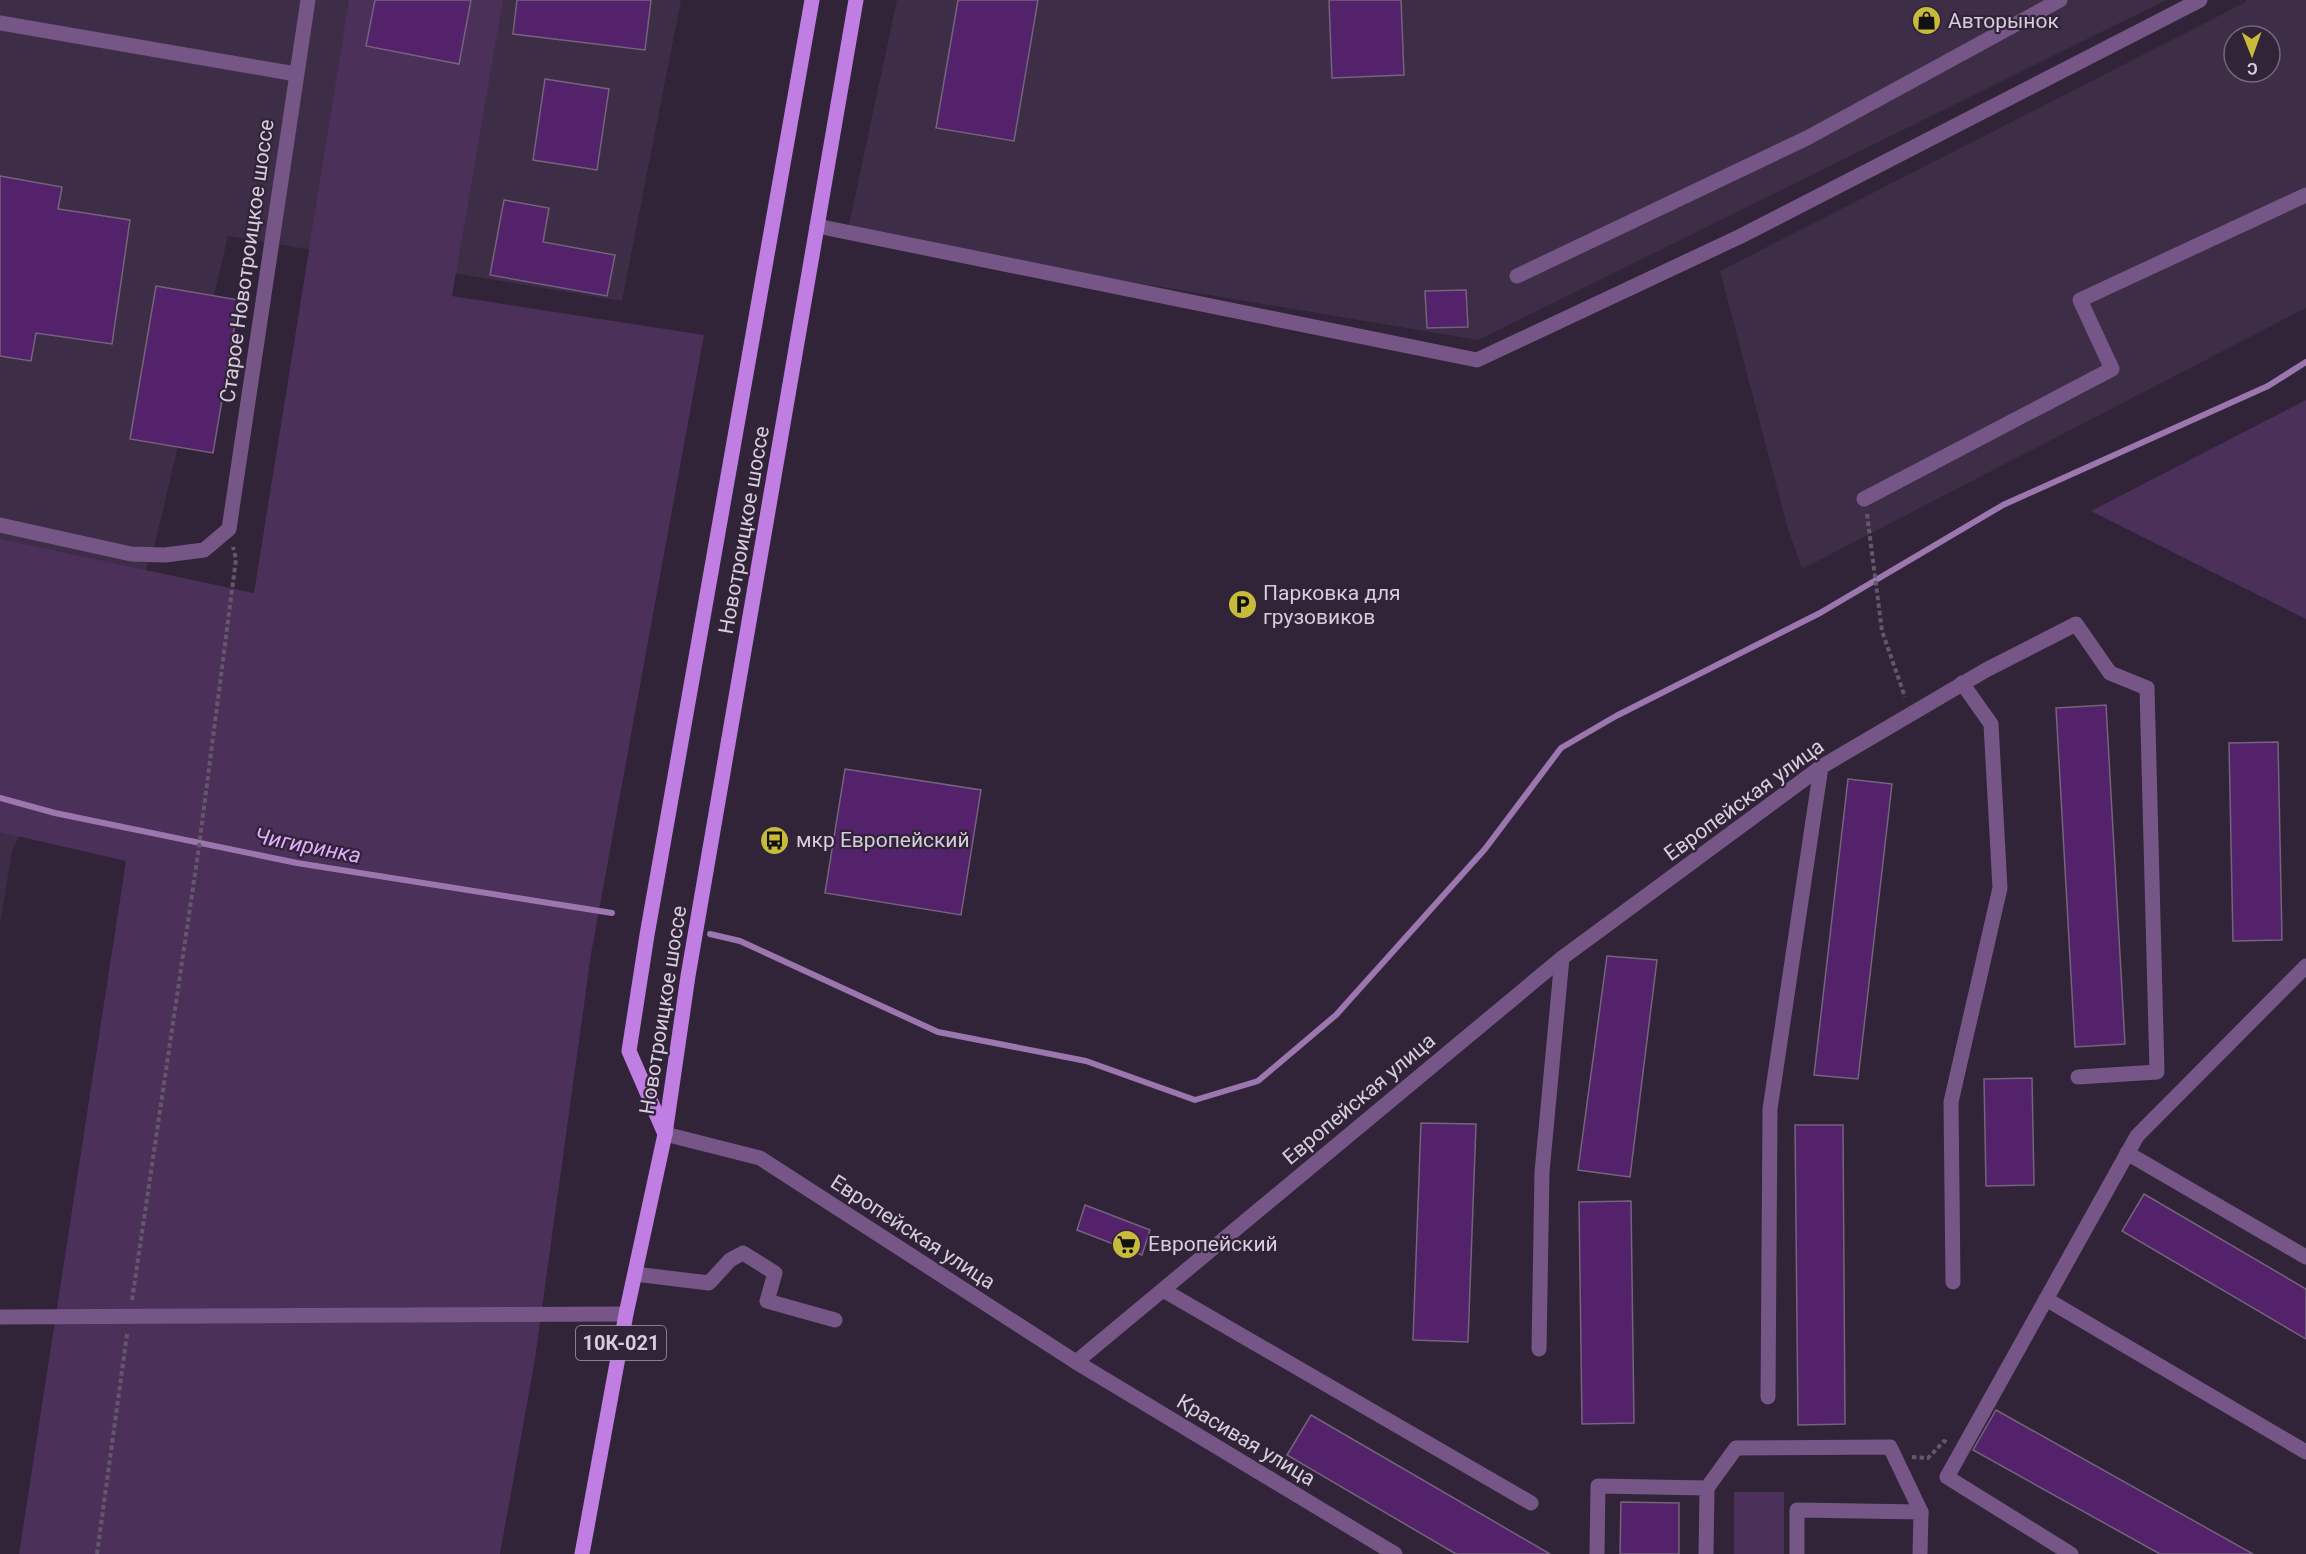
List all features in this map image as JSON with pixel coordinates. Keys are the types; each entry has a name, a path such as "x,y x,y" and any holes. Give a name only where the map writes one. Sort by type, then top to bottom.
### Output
{"main road":[{"name":"Новотроицкое шоссе","path":"665,1134 629,1051 647,935 812,0"},
{"name":"Новотроицкое шоссе","path":"665,1134 690,965 856,0"},
{"name":"10К-021","path":"582,1554 626,1314 665,1134"}],"street":[{"name":"Старое Новотроицкое шоссе","path":"229,529 308,0"},
{"path":"1517,276 1807,138 2060,0"},
{"path":"817,226 1477,360 1740,236 2200,0"},
{"path":"0,22 296,74"},
{"path":"1864,499 2112,369 2080,300 2306,195"},
{"path":"0,525 131,554 165,555 204,550 229,529"},
{"name":"Европейская улица","path":"665,1134 760,1158 1076,1362 1562,958 1821,767 1962,683 2076,624 2110,673 2147,688 2157,1072 2078,1077"},
{"path":"1953,1282 1951,1102 2000,888 1991,724 1962,683"},
{"path":"1768,1397 1770,1109 1821,767"},
{"path":"1539,1349 1542,1172 1562,958"},
{"path":"2071,1554 1947,1477 2136,1136 2306,966"},
{"path":"2127,1153 2306,1257"},
{"path":"635,1274 709,1283 730,1260 743,1253 775,1273 766,1301 835,1320"},
{"path":"1163,1290 1531,1503"},
{"path":"2046,1299 2306,1452"},
{"path":"0,1317 626,1314"},
{"name":"Красивая улица","path":"1076,1362 1395,1554"},
{"path":"1706,1554 1707,1488 1736,1448 1890,1447 1921,1512 1920,1554"},
{"path":"1597,1554 1598,1486 1707,1488"},
{"path":"1797,1554 1797,1510 1921,1512"}],"path":[{"path":"1864,499 1882,631 1911,713"},
{"path":"98,1554 130,1316 198,854 236,559 229,529"},
{"path":"1895,1457 1928,1458 1944,1441 1961,1451"}],"shaded area":[{"path":"0,0 681,0 622,301 228,236 152,556 12,851 0,924"},
{"path":"349,0 503,0 452,296 704,335 591,954 535,1359 500,1554 19,1554 126,861 0,832 0,539 254,593"},
{"path":"897,0 2166,0 1478,340 847,234"},
{"path":"2246,0 2306,0 2306,308 1802,569 1787,526 1720,271"},
{"path":"2306,400 2306,619 2091,511"},
{"path":"1734,1492 1784,1492 1784,1554 1734,1554"}],"building":[{"path":"375,0 471,0 459,64 366,46"},
{"path":"517,0 651,0 645,50 513,34"},
{"path":"958,0 1038,0 1014,141 936,128"},
{"path":"1329,0 1401,0 1404,75 1332,78"},
{"path":"545,79 609,89 597,170 533,160"},
{"path":"0,176 62,187 58,209 130,220 112,344 36,333 31,361 0,356"},
{"path":"504,200 549,208 543,242 615,255 607,296 490,275"},
{"path":"156,286 239,300 213,453 130,439"},
{"path":"1466,290 1468,327 1427,328 1425,291"},
{"path":"2106,705 2125,1044 2075,1047 2056,708"},
{"path":"2278,742 2282,940 2233,941 2229,743"},
{"path":"845,769 981,790 961,915 825,893"},
{"path":"1848,779 1892,784 1858,1079 1814,1075"},
{"path":"1607,956 1657,960 1630,1177 1578,1170"},
{"path":"2032,1078 2034,1185 1986,1186 1984,1079"},
{"path":"1421,1123 1476,1124 1468,1342 1413,1340"},
{"path":"1795,1125 1843,1125 1845,1424 1798,1425"},
{"path":"2144,1194 2306,1289 2306,1339 2122,1231"},
{"path":"1631,1201 1634,1423 1582,1424 1579,1202"},
{"path":"1085,1205 1150,1230 1142,1255 1077,1230"},
{"path":"1996,1410 2253,1554 2160,1554 1973,1450"},
{"path":"1311,1415 1550,1554 1456,1554 1287,1455"},
{"path":"1621,1502 1679,1503 1679,1554 1620,1554"}],"waterway":[{"path":"710,934 740,941 938,1032 1086,1061 1195,1100 1258,1081 1336,1015 1485,849 1561,748 1616,716 1820,613 2003,505 2268,386 2306,362"},
{"name":"Чигиринка","path":"0,798 55,813 297,863 612,913"}],"place":[{"name":"Авторынок","path":"1927,21"},
{"name":"Парковка для грузовиков","path":"1242,605"},
{"name":"мкр Европейский","path":"775,840"},
{"name":"Европейский","path":"1127,1244"}]}
